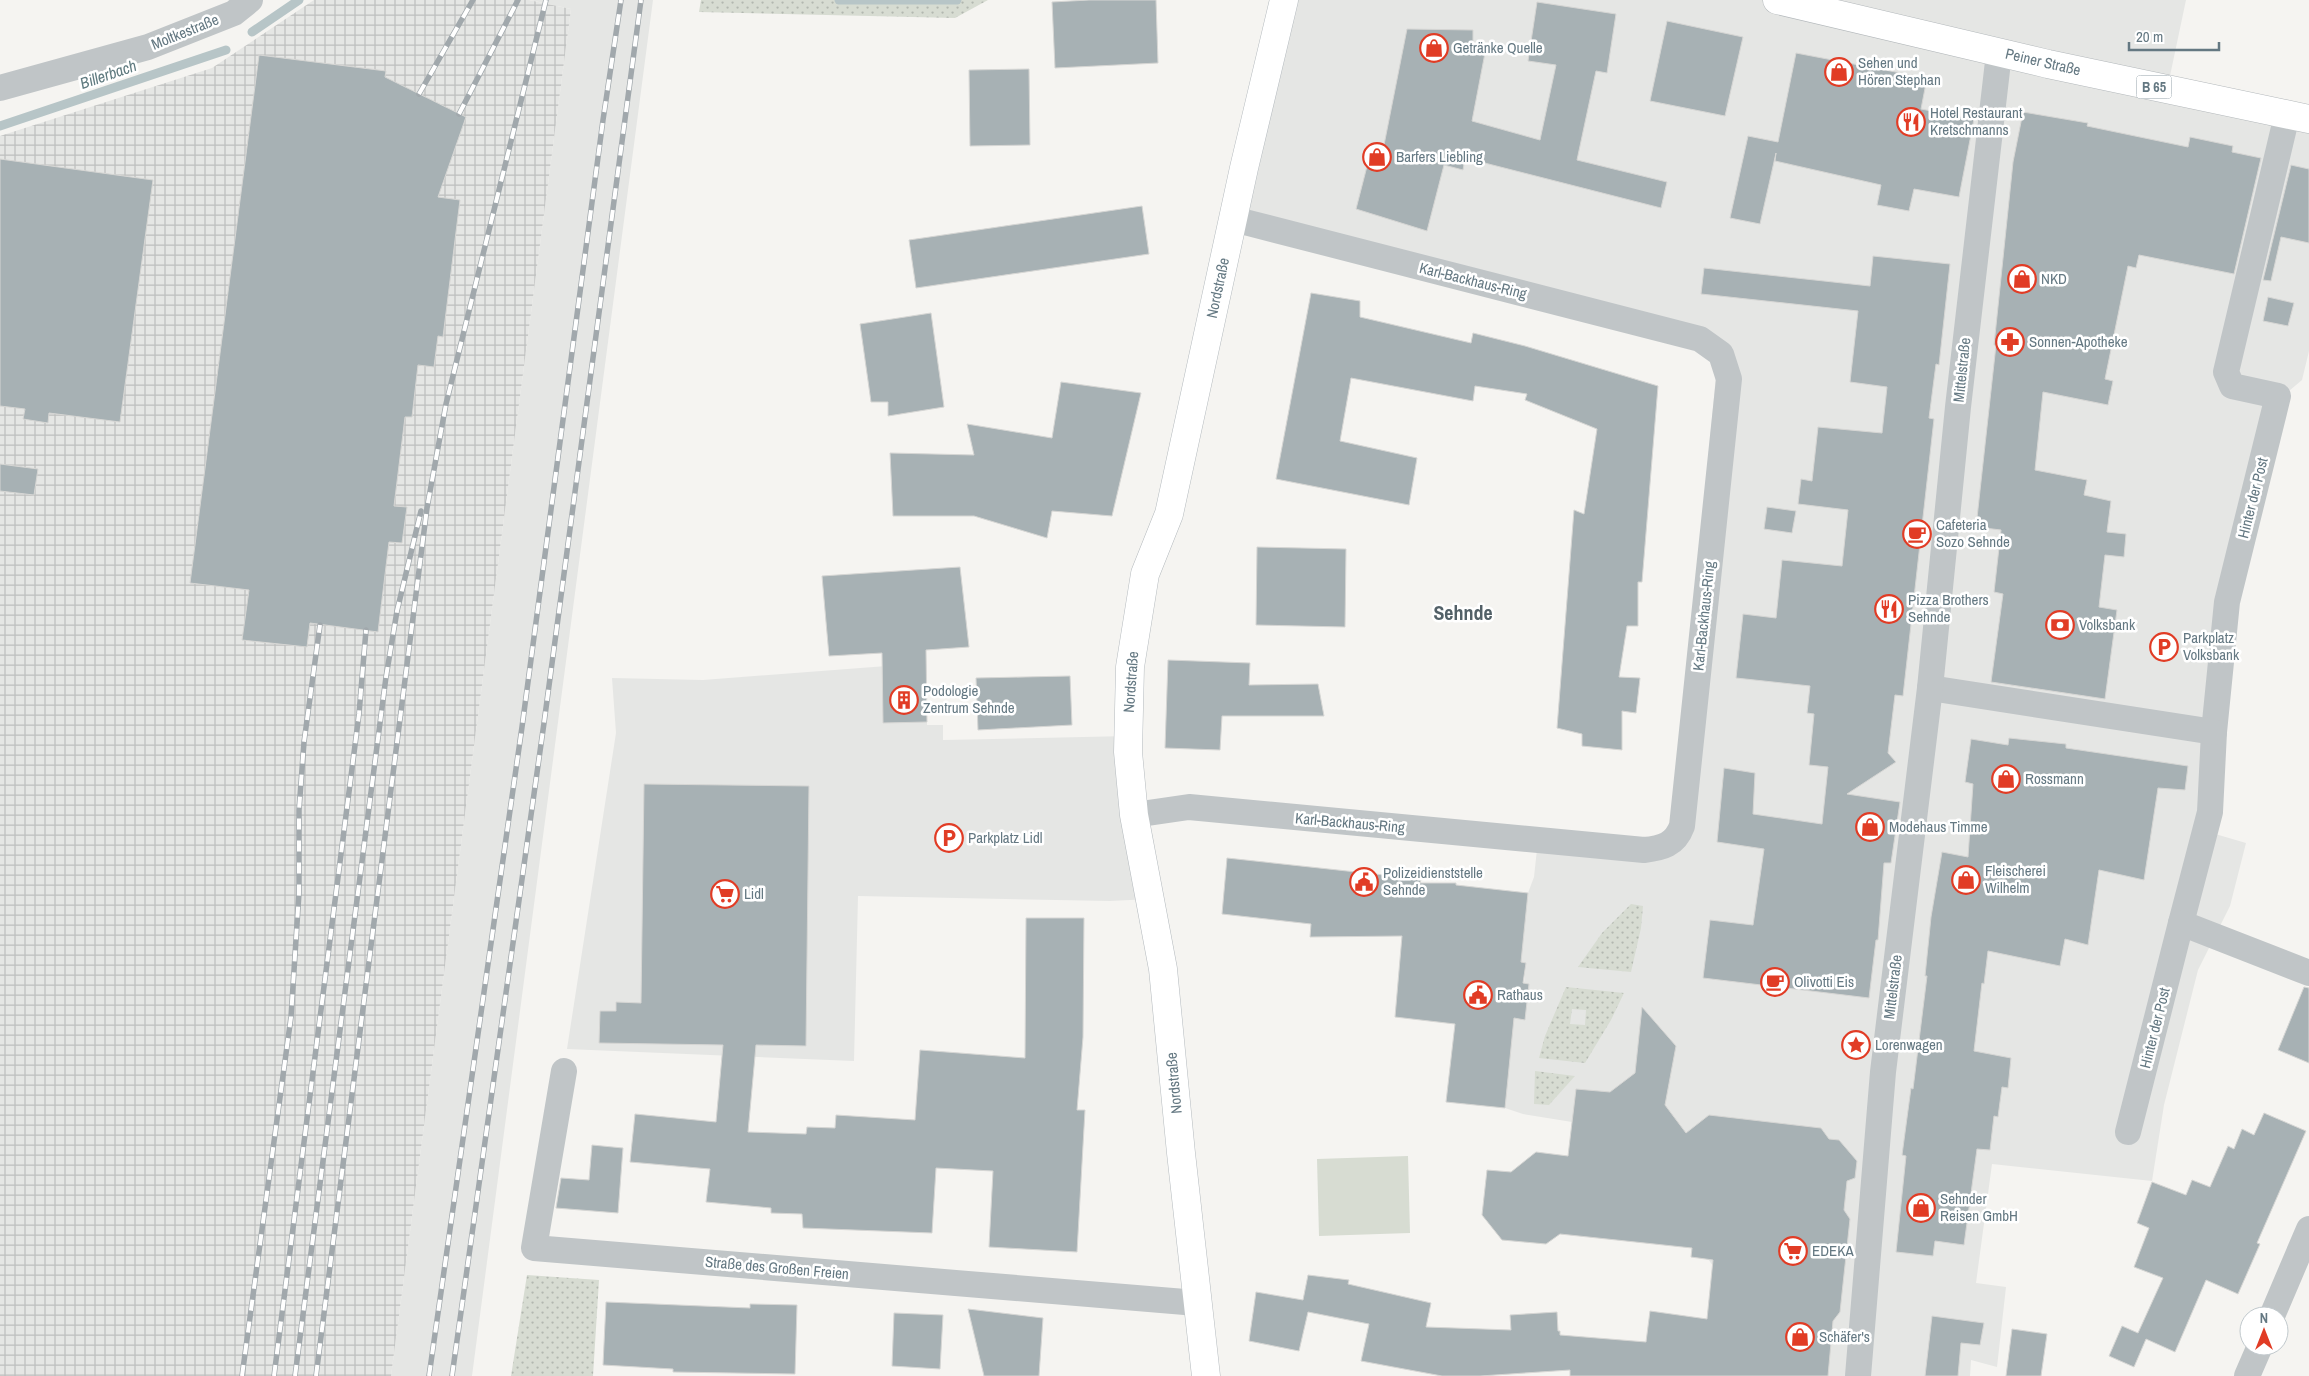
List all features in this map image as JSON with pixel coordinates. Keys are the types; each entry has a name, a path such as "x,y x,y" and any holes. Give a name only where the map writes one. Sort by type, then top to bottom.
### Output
{"main road":[{"name":"Nordstraße","path":"1206,1376 1163,969 1134,815 1128,752 1130,666 1143,584 1169,514 1233,219 1284,0"},
{"name":"Peiner Straße","path":"1778,0 1835,7 1999,53 2298,117"}],"street":[{"name":"Moltkestraße","path":"0,88 148,47 234,13 250,0"},
{"name":"Mittelstraße","path":"1858,1376 1884,1064 1930,688 1958,407 1999,53"},
{"name":"Hinter der Post","path":"2128,1132 2210,812 2214,732 2227,602 2278,396 2232,386 2226,372 2298,117"},
{"name":"Karl-Backhaus-Ring","path":"1134,815 1189,807 1644,850 1660,848 1673,842 1682,826 1729,379 1721,354 1700,339 1233,219"},
{"path":"1930,688 2214,732"},
{"path":"2181,923 2309,973"},
{"name":"Straße des Großen Freien","path":"564,1071 534,1248 1197,1304"},
{"path":"2276,1306 2309,1228"},
{"path":"2247,1376 2256,1356"}],"shaded area":[{"path":"314,0 529,0 571,9 391,1376 0,1376 0,136 212,68"},
{"path":"530,0 653,0 472,1376 391,1376 571,9"},
{"path":"701,0 988,0 955,18 699,12"},
{"path":"1283,0 2186,0 2167,90 2309,120 2309,351 2302,380 2277,401 2227,610 2205,831 2246,843 2230,906 2198,970 2164,1105 2152,1181 1992,1164 1976,1283 2006,1287 1997,1367 1971,1360 1970,1376 1700,1376 1713,1266 1708,1259 1692,1248 1560,1234 1546,1244 1502,1240 1482,1215 1487,1170 1511,1172 1568,1156 1572,1122 1523,1114 1505,1108 1514,1018 1525,1020 1529,984 1524,983 1526,963 1520,962 1528,893 1534,877 1538,840 1673,841 1718,353 1234,217"},
{"path":"926,663 927,725 943,725 943,740 1128,736 1150,899 1110,901 858,896 854,1061 567,1049 616,733 612,678 703,680"},
{"path":"1631,904 1643,906 1641,928 1631,972 1578,967 1602,933"},
{"path":"1566,987 1624,993 1611,1020 1585,1063 1539,1058 1545,1036","holes":["1572,1009 1586,1010 1585,1025 1570,1024"]},
{"path":"1535,1071 1575,1076 1549,1105 1534,1104"},
{"path":"1408,1156 1410,1233 1319,1236 1317,1159"},
{"path":"527,1275 599,1280 593,1376 511,1376"}],"building":[{"path":"1156,0 1158,63 1055,68 1052,2"},
{"path":"1537,2 1616,14 1607,73 1596,71 1577,160 1667,182 1661,208 1465,158 1463,170 1444,165 1427,231 1356,209 1373,143 1384,145 1407,29 1473,30 1473,50 1485,53 1472,121 1540,140 1556,65 1528,61"},
{"path":"1667,21 1743,37 1725,116 1650,101"},
{"path":"1796,53 1927,78 1921,109 1974,119 1959,197 1914,189 1909,211 1877,205 1881,185 1775,161 1776,153 1760,224 1730,218 1748,136 1778,142"},
{"path":"259,55 386,71 385,77 466,117 438,197 460,200 443,337 438,336 434,367 418,365 412,417 405,417 394,506 407,507 402,543 389,542 378,632 310,623 307,647 242,640 249,590 190,583"},
{"path":"1029,69 1030,145 970,146 969,70"},
{"path":"2023,112 2088,123 2087,126 2188,147 2190,137 2233,146 2232,152 2261,158 2234,274 2139,255 2136,268 2128,266 2105,379 2113,381 2108,405 2043,392 2035,470 2087,480 2084,495 2111,501 2107,532 2126,534 2124,557 2105,555 2099,607 2117,610 2105,699 1991,682 2003,594 1994,592 2001,530 1976,527 1996,345 1994,345 2013,162"},
{"path":"0,159 153,180 120,422 49,413 48,423 23,419 25,409 0,406"},
{"path":"2291,165 2309,169 2309,243 2281,237 2271,281 2263,280"},
{"path":"1142,206 1149,254 916,288 909,240"},
{"path":"1873,256 1950,264 1939,365 1936,364 1929,418 1934,419 1903,696 1895,695 1888,753 1896,762 1847,794 1900,802 1891,863 1884,863 1878,940 1876,940 1869,998 1703,978 1710,920 1753,925 1764,849 1717,842 1724,768 1755,773 1753,814 1822,824 1828,767 1809,765 1814,714 1807,713 1810,686 1736,678 1743,614 1776,618 1782,560 1842,566 1848,510 1798,504 1801,479 1812,481 1818,427 1882,433 1887,387 1850,382 1858,311 1701,294 1704,268 1870,286"},
{"path":"1311,293 1360,301 1360,317 1471,343 1473,333 1525,346 1658,386 1642,582 1638,582 1638,626 1627,626 1619,677 1640,678 1636,713 1622,711 1622,750 1582,746 1582,734 1557,728 1574,510 1584,514 1597,429 1525,400 1527,394 1475,386 1473,401 1351,378 1340,441 1417,458 1409,505 1276,479"},
{"path":"2268,297 2294,303 2288,326 2263,321"},
{"path":"931,313 944,407 888,416 888,402 871,402 860,324"},
{"path":"1061,382 1141,393 1112,516 1052,511 1047,538 974,516 893,516 890,453 974,455 967,424 1052,438"},
{"path":"0,464 38,469 34,495 0,491"},
{"path":"1767,507 1796,511 1792,533 1764,529"},
{"path":"1257,547 1346,549 1345,627 1256,625"},
{"path":"960,567 969,647 926,650 927,722 883,723 882,653 829,656 822,576"},
{"path":"1168,660 1250,663 1249,685 1318,684 1324,716 1222,716 1220,750 1165,748"},
{"path":"1070,676 1072,725 978,730 976,678"},
{"path":"2009,738 2066,744 2066,748 2188,766 2185,790 2158,788 2144,880 2099,870 2088,945 2065,939 2060,966 1988,951 1984,984 1982,983 1974,1051 2011,1058 2008,1088 2002,1087 1998,1117 1994,1116 1990,1150 1977,1149 1964,1245 1935,1241 1933,1256 1896,1252 1906,1156 1902,1155 1911,1088 1913,1089 1927,976 1925,976 1931,917 1942,852 1968,857 1973,784 1965,782 1971,739 2008,745"},
{"path":"644,784 809,786 806,1046 756,1045 748,1132 806,1134 807,1127 835,1128 836,1115 915,1120 920,1050 1025,1058 1026,918 1084,918 1083,1037 1077,1110 1085,1110 1077,1252 989,1247 993,1171 936,1168 932,1233 803,1228 802,1214 771,1213 771,1208 706,1202 710,1169 630,1162 635,1114 716,1122 723,1045 599,1043 600,1011 616,1011 616,1002 641,1003"},
{"path":"1227,858 1421,879 1420,883 1456,883 1456,885 1528,893 1521,962 1526,963 1523,983 1529,984 1525,1020 1514,1018 1505,1108 1446,1102 1455,1024 1395,1017 1402,936 1310,937 1311,924 1222,914"},
{"path":"2304,987 2309,988 2309,1063 2278,1050"},
{"path":"1642,1007 1676,1046 1665,1105 1686,1133 1709,1115 1821,1128 1829,1139 1839,1140 1857,1161 1855,1178 1847,1181 1844,1210 1850,1219 1840,1312 1833,1321 1828,1376 1570,1376 1570,1370 1480,1376 1442,1376 1361,1361 1369,1324 1308,1312 1299,1351 1249,1341 1256,1292 1303,1300 1308,1275 1349,1280 1348,1284 1431,1303 1426,1327 1511,1330 1510,1315 1557,1312 1560,1335 1646,1342 1650,1311 1707,1319 1713,1260 1691,1257 1692,1248 1560,1234 1546,1244 1502,1240 1482,1215 1487,1170 1511,1172 1536,1152 1568,1156 1576,1089 1610,1092 1635,1073"},
{"path":"2264,1113 2306,1131 2257,1243 2260,1244 2238,1294 2206,1280 2175,1352 2146,1339 2134,1367 2109,1356 2122,1326 2138,1333 2163,1278 2134,1267 2149,1228 2137,1223 2152,1182 2186,1195 2192,1180 2210,1187 2228,1146 2234,1149 2242,1129 2254,1135"},
{"path":"592,1145 623,1148 618,1213 556,1208 561,1178 589,1180"},
{"path":"606,1302 750,1308 750,1304 797,1305 795,1374 673,1372 673,1369 603,1365"},
{"path":"968,1309 1043,1318 1039,1376 984,1376"},
{"path":"894,1313 943,1315 940,1369 892,1366"},
{"path":"1932,1316 1984,1323 1980,1345 1961,1343 1958,1376 1925,1376"},
{"path":"2012,1329 2047,1334 2041,1376 2006,1376"}],"waterway":[{"name":"Billerbach","path":"252,32 299,0"},
{"name":"Billerbach","path":"839,0 957,0"},
{"name":"Billerbach","path":"0,126 226,50"}],"railway":[{"path":"419,94 473,0"},
{"path":"459,114 518,0"},
{"path":"316,1376 427,508 446,404 546,0"},
{"path":"429,1376 522,727 603,120 621,0"},
{"path":"452,1376 544,723 641,0"},
{"path":"295,1376 386,677 397,611 421,511"},
{"path":"242,1376 291,1017 299,893 299,810 304,742 320,625"},
{"path":"274,1376 359,714 366,630"}],"place":[{"name":"Getränke Quelle","path":"1434,48"},
{"name":"Sehen und Hören Stephan","path":"1839,72"},
{"name":"Hotel Restaurant Kretschmanns","path":"1911,122"},
{"name":"Barfers Liebling","path":"1377,157"},
{"name":"NKD","path":"2022,279"},
{"name":"Sonnen-Apotheke","path":"2010,342"},
{"name":"Cafeteria Sozo Sehnde","path":"1917,534"},
{"name":"Pizza Brothers Sehnde","path":"1889,609"},
{"name":"Volksbank","path":"2060,625"},
{"name":"Parkplatz Volksbank","path":"2164,647"},
{"name":"Podologie Zentrum Sehnde","path":"904,700"},
{"name":"Rossmann","path":"2006,779"},
{"name":"Modehaus Timme","path":"1870,827"},
{"name":"Parkplatz Lidl","path":"949,838"},
{"name":"Fleischerei Wilhelm","path":"1966,880"},
{"name":"Polizeidienststelle Sehnde","path":"1364,882"},
{"name":"Lidl","path":"725,894"},
{"name":"Olivotti Eis","path":"1775,982"},
{"name":"Rathaus","path":"1478,995"},
{"name":"Lorenwagen","path":"1856,1045"},
{"name":"Sehnder Reisen GmbH","path":"1921,1208"},
{"name":"EDEKA","path":"1793,1251"},
{"name":"Schäfer's","path":"1800,1337"}],"district":[{"name":"Sehnde","path":"1463,613"}]}
